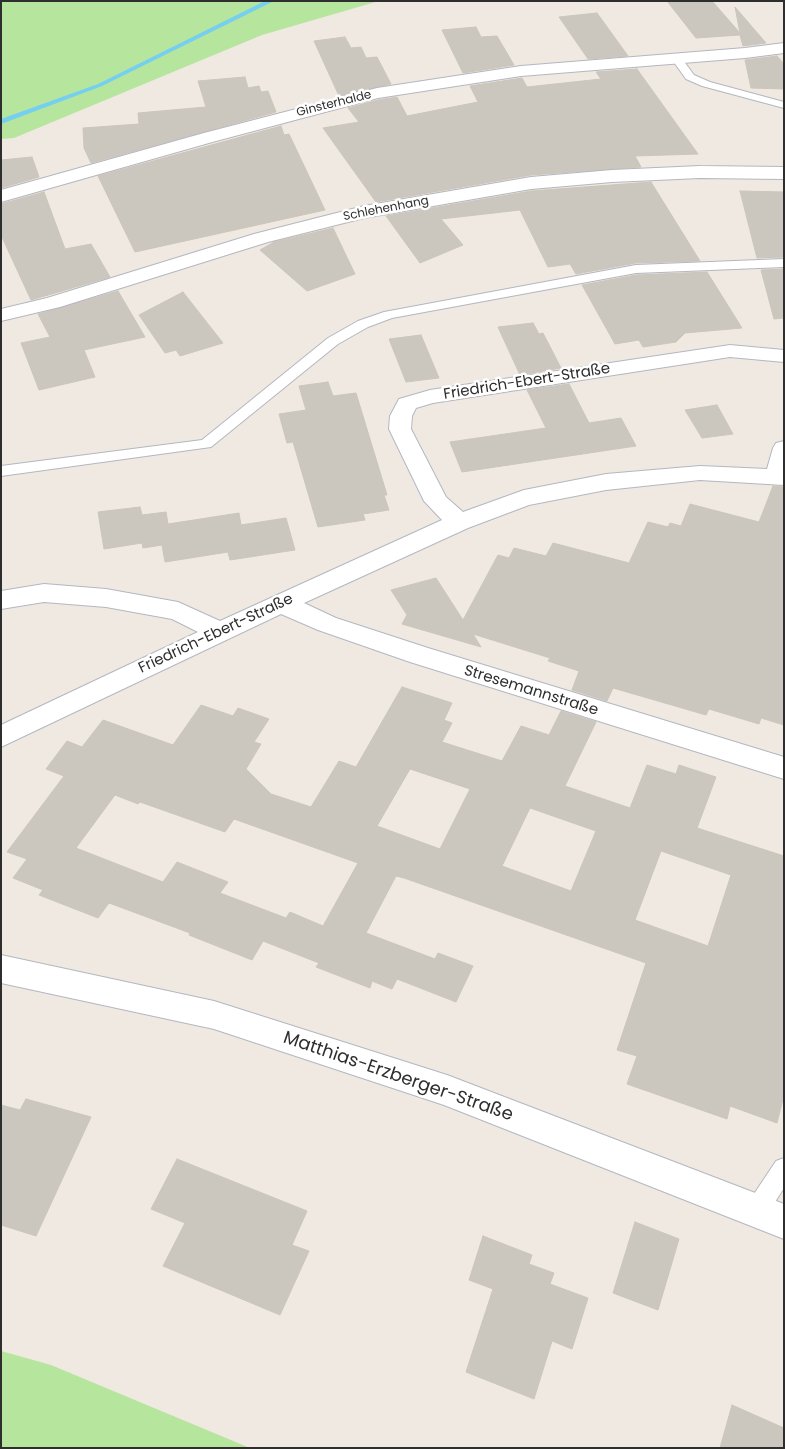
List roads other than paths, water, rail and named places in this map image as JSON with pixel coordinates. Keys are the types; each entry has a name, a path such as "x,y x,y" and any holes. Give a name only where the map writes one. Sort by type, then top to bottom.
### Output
{"street":[{"name":"Ginsterhalde","path":"1,196 210,137 377,94 521,71 784,48"},
{"name":"Schlehenhang","path":"1,315 53,303 261,238 364,212 531,183 612,176 700,172 784,172"},
{"name":"Friedrich-Ebert-Straße","path":"459,522 436,501 400,429 402,416 407,404 430,397 730,351 784,356"},
{"name":"Friedrich-Ebert-Straße","path":"1,737 281,603 459,522 524,498 606,482 700,473 780,477 784,448"},
{"path":"1,600 44,593 106,598 178,610 220,632"},
{"name":"Stresemannstraße","path":"281,603 327,624 419,655 784,768"},
{"name":"Matthias-Erzberger-Straße","path":"1,969 214,1015 447,1090 770,1217"}],"lane":[{"path":"676,58 690,77 706,84 784,105"},
{"path":"1,471 206,444 333,341 363,324 389,315 636,269 784,263"},
{"path":"770,1217 784,1168"}],"waterway":[{"path":"1,122 100,85 271,1"}]}
